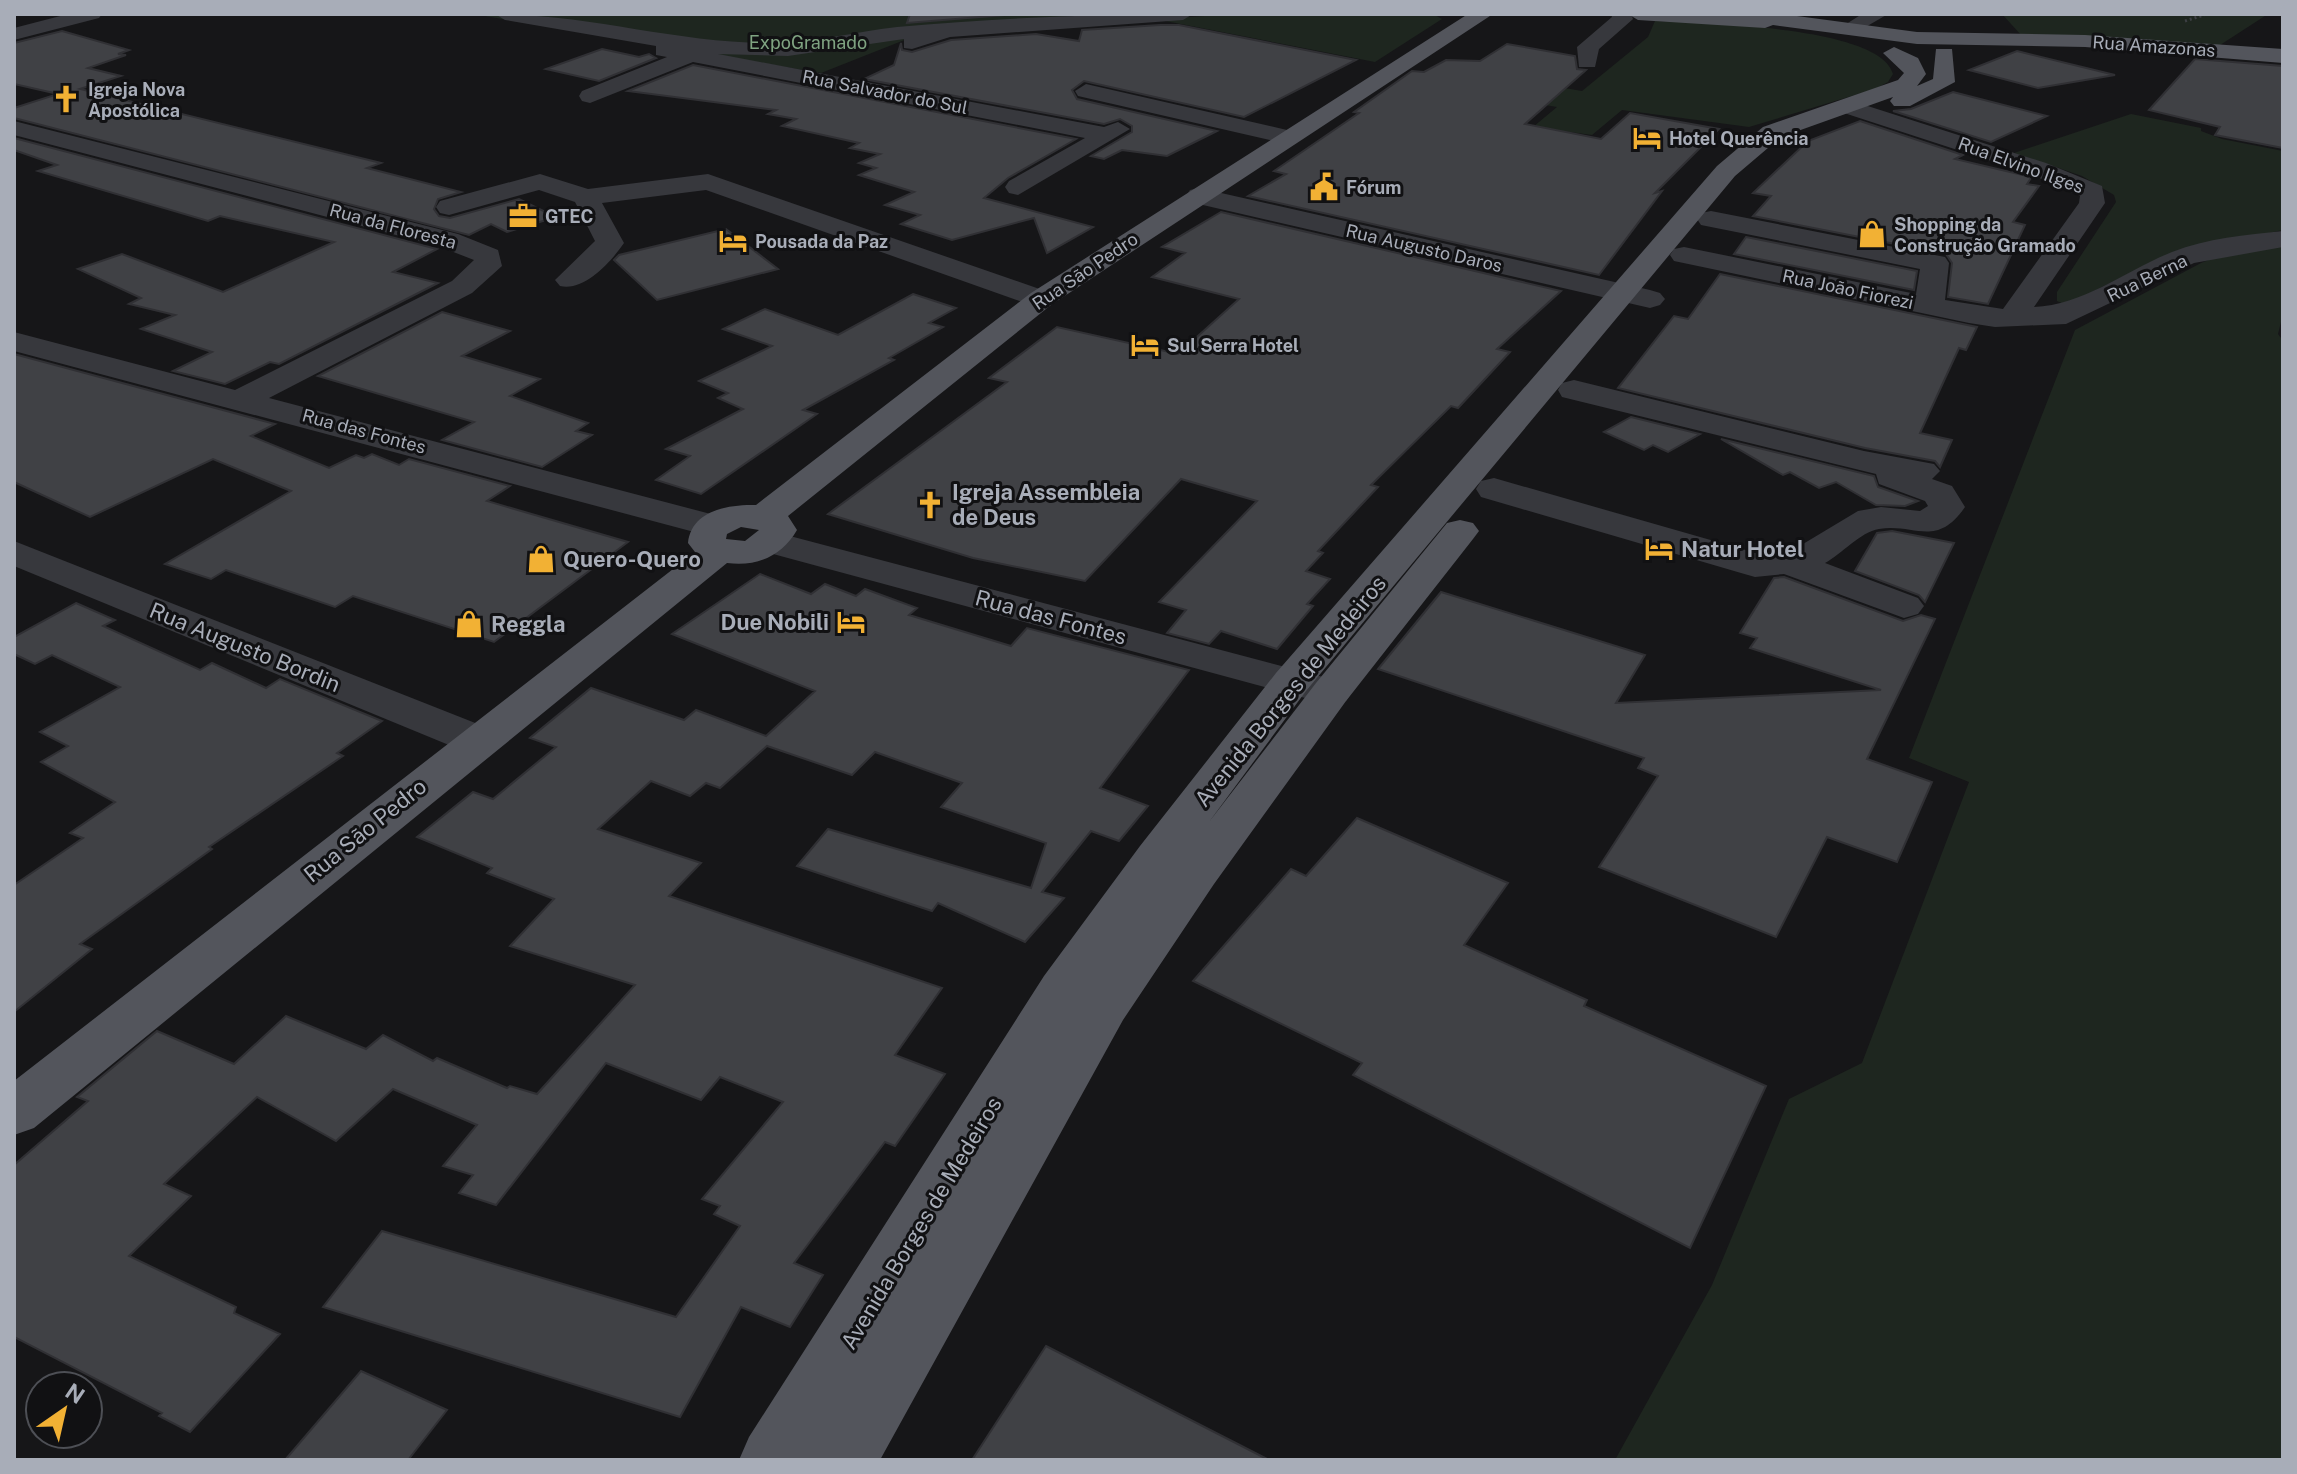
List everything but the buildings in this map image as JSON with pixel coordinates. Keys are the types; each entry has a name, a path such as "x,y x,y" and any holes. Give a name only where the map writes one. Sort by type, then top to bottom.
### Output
{"main road":[{"name":"Rua São Pedro","path":"1423,49 1452,25 1446,14"},
{"name":"Rua São Pedro","path":"14,1112 477,740 716,538 742,553 1041,299 1423,49 1483,14"},
{"path":"1638,14 1896,37 2024,41"},
{"path":"1736,14 1896,37 2024,41"},
{"name":"Avenida Borges de Medeiros","path":"773,1460 1083,998 1177,865 1311,687 1417,560 1478,494 1513,443 1694,233 1738,173 1789,136 1856,109 1939,87 1944,82 1896,37"},
{"name":"Rua Amazonas","path":"2024,41 2085,41 2283,56"},
{"name":"Avenida Borges de Medeiros","path":"1513,443 1574,390 1637,296"},
{"name":"Avenida Borges de Medeiros","path":"843,1460 1083,998"}],"street":[{"path":"14,34 60,17 92,14"},
{"path":"505,14 741,49 804,48 894,33 1183,14"},
{"path":"1587,62 1588,47 1623,19 1621,14"},
{"path":"884,55 937,32"},
{"name":"Rua Salvador do Sul","path":"664,50 1106,135"},
{"path":"590,96 692,55"},
{"path":"830,81 857,68"},
{"path":"1086,91 1287,137"},
{"path":"1018,187 1159,107"},
{"name":"Rua Elvino Ilges","path":"1856,109 2037,168 2093,192 2092,203 2012,318"},
{"name":"Rua da Floresta","path":"17,130 448,240 488,256 488,266 462,287 242,399"},
{"path":"449,207 540,182 586,197 708,182 752,194 1041,299"},
{"name":"Rua Augusto Daros","path":"1199,196 1637,296"},
{"path":"570,280 610,243 586,197"},
{"path":"1694,233 1935,263 1929,306"},
{"name":"Rua João Fiorezi","path":"1694,233 1929,306 2012,318"},
{"name":"Rua Berna","path":"2012,318 2066,315 2184,257 2221,247 2283,239"},
{"name":"Rua das Fontes","path":"14,341 242,399 716,538"},
{"path":"1574,390 1864,461 1950,476"},
{"path":"1478,494 1755,565 1788,562 1811,555 1871,519 1922,523 1941,515 1947,507 1939,494 1892,476"},
{"name":"Rua das Fontes","path":"767,529 1311,687"},
{"name":"Rua Augusto Bordin","path":"14,552 477,740"},
{"path":"1788,562 1904,606"}],"green space":[{"name":"ExpoGramado","path":"473,14 1111,14 945,24 821,73"},
{"path":"1237,14 1433,14 1442,19 1375,62 1155,19"},
{"path":"2002,14 2268,14 2217,47 2021,35"},
{"path":"1655,21 1746,26 1824,37 1857,46 1881,58 1893,74 1888,82 1875,89 1749,127 1622,110 1592,135 1533,127 1557,107 1521,101 1541,84 1582,91 1648,37"},
{"path":"2131,114 2201,128 2201,131 2222,139 2283,151 2283,230 2164,256 2066,305 2057,301 2057,292 2116,202 2114,195 2082,176 2014,153"},
{"path":"2283,243 2283,314 2278,334 2283,341 2283,1460 1615,1460 1712,1285 1789,1099 1862,1063 1969,782 1909,758 2075,330 2201,263 2232,251"}],"place":[{"name":"Igreja Nova Apostólica","path":"66,99"},
{"name":"Hotel Querência","path":"1647,138"},
{"name":"Fórum","path":"1324,187"},
{"name":"GTEC","path":"523,216"},
{"name":"Shopping da Construção Gramado","path":"1872,234"},
{"name":"Pousada da Paz","path":"733,241"},
{"name":"Sul Serra Hotel","path":"1145,345"},
{"name":"Igreja Assembleia de Deus","path":"930,505"},
{"name":"Natur Hotel","path":"1659,549"},
{"name":"Quero-Quero","path":"541,559"},
{"name":"Due Nobili","path":"851,622"},
{"name":"Reggla","path":"469,624"}]}
